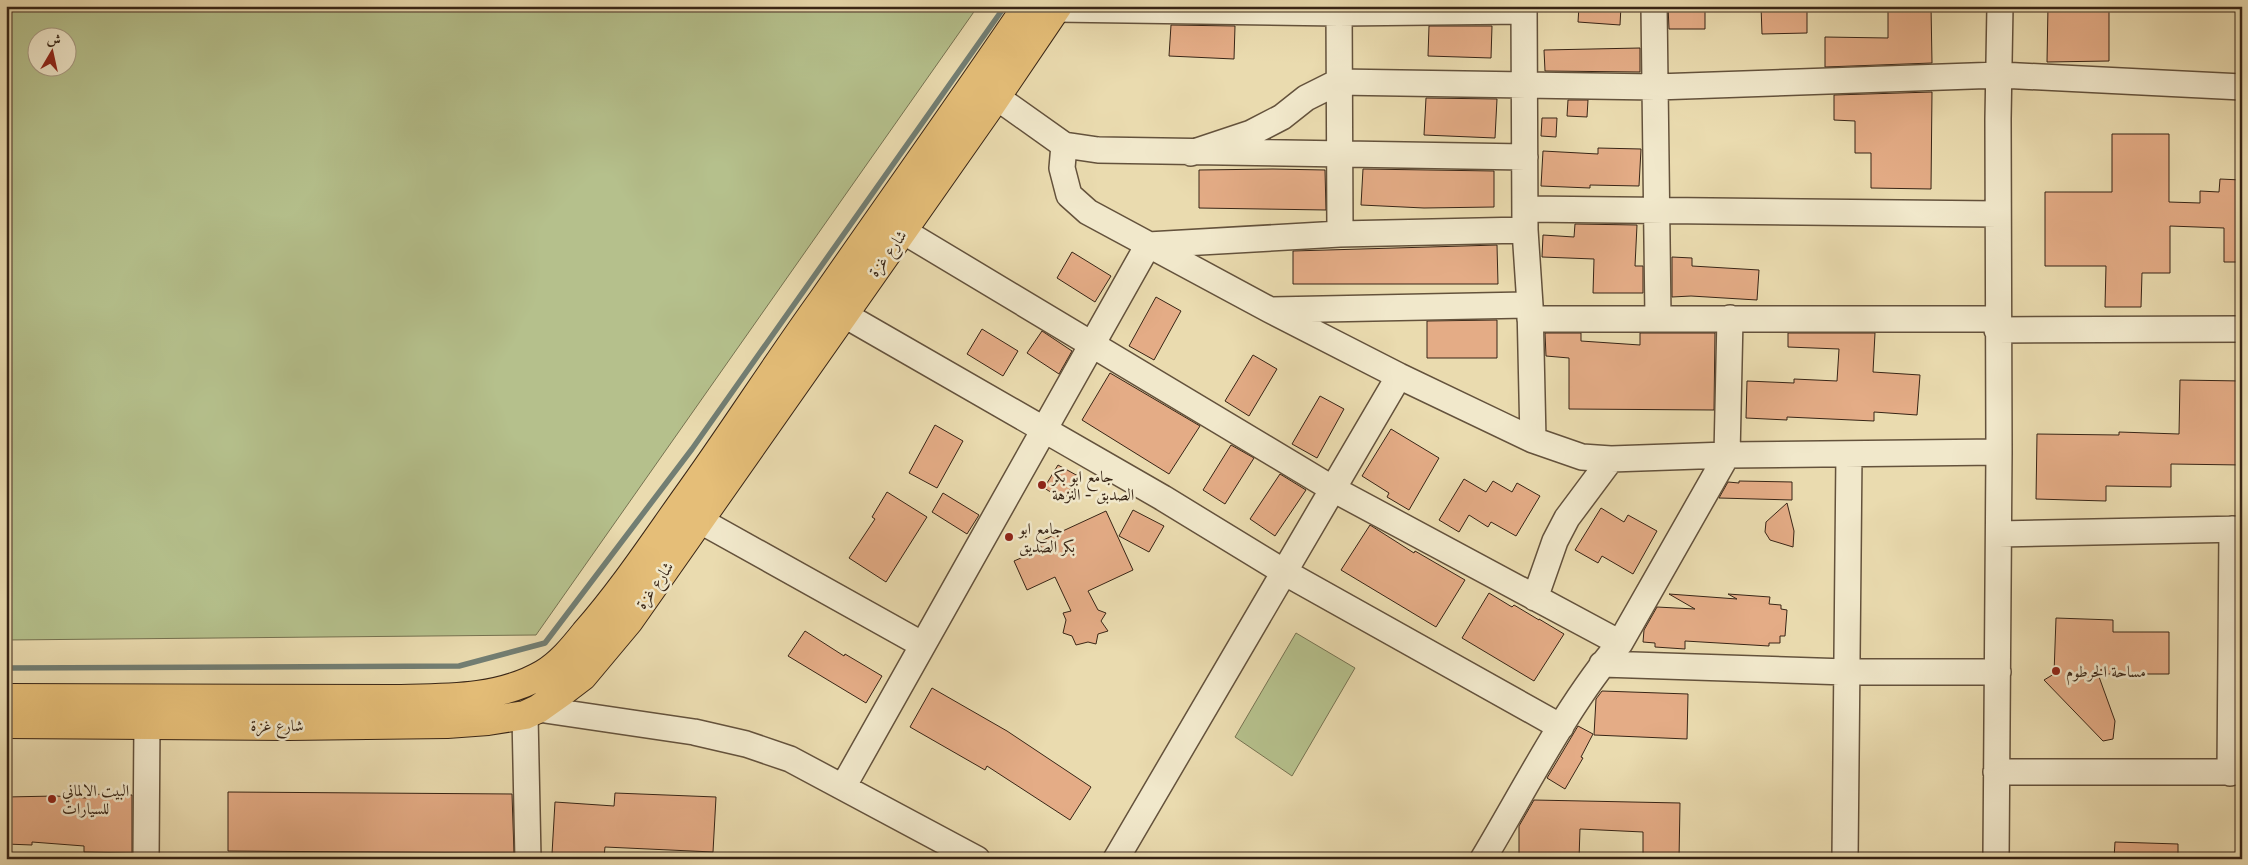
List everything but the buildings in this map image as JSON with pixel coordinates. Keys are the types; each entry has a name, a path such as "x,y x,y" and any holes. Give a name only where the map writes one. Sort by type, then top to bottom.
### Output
{"main road":[{"name":"شارع غزة","path":"6,724 288,726 438,724 488,721 532,712 583,676 608,650 903,231 986,89 1027,6"},
{"name":"شارع غزة","path":"6,698 449,698 486,695 519,686 545,673 566,656 608,607 986,89 1057,8"}],"street":[{"path":"1654,6 1658,318"},
{"path":"1996,859 1999,534 1997,324 2000,6"},
{"path":"1057,8 1524,9 1525,220 1530,312 1533,440"},
{"path":"1339,9 1340,234"},
{"path":"1190,153 1251,133 1282,118 1306,98 1338,82 1656,87 2000,76 2242,87"},
{"path":"986,89 1064,145 1098,150 1524,157"},
{"path":"1064,145 1062,168 1069,195 1088,212 1270,310 1399,376 1533,440 1582,457 1611,459 1728,455 1999,452"},
{"path":"1148,245 1340,234 1658,211 1998,214"},
{"path":"903,231 1333,488 1620,643"},
{"path":"843,787 1148,245"},
{"path":"1270,310 1530,312 1658,318 2242,329"},
{"path":"843,314 1163,498 1284,572 1561,728"},
{"path":"1483,859 1561,728 1602,664 1620,643 1728,455 1730,318"},
{"path":"1116,859 1399,376"},
{"path":"1845,859 1849,454"},
{"path":"1535,598 1555,541 1567,518 1611,459"},
{"path":"699,520 923,645"},
{"path":"1996,772 2236,772 2237,529 1999,534"},
{"path":"1602,664 1847,672 1998,672"},
{"path":"528,859 532,712 694,732 746,744 790,759 977,859"},
{"path":"146,859 147,724"}],"green space":[{"path":"6,6 978,6 536,635 6,640"},
{"path":"1296,633 1355,668 1292,776 1235,737"}],"waterway":[{"path":"6,668 459,666 545,643 692,449 1005,6"}],"place":[{"name":"جامع ابو بكر الصدبق - النزهة","path":"1042,485"},
{"name":"جامع ابو بكر الصديق","path":"1009,537"},
{"name":"مساحة الخرطوم","path":"2056,671"},
{"name":"البيت الالماني للسيارات","path":"52,799"}]}
